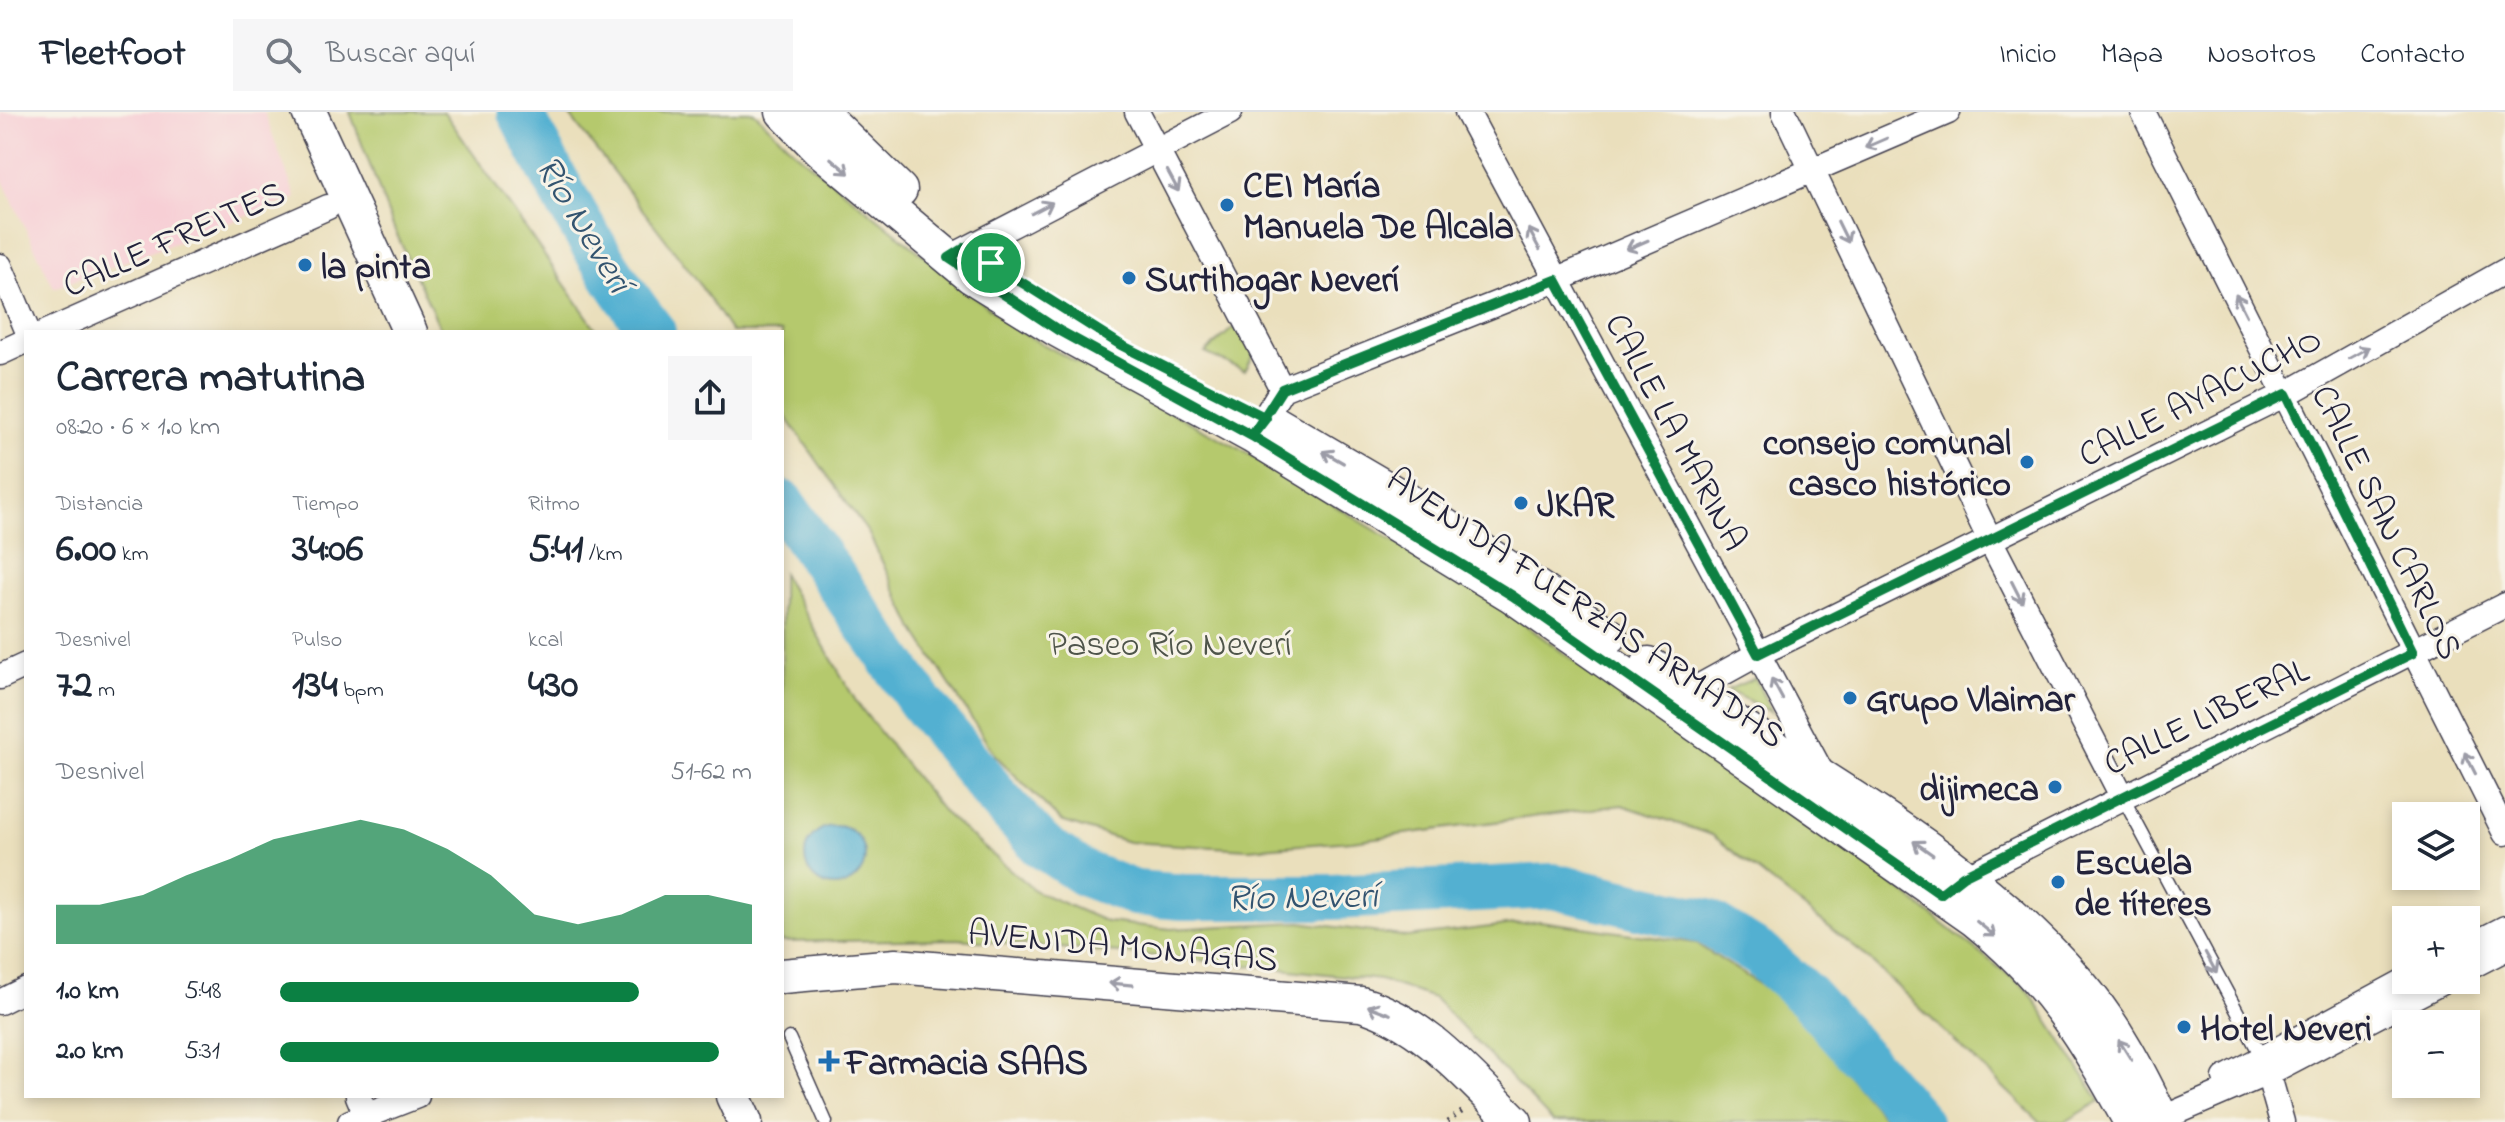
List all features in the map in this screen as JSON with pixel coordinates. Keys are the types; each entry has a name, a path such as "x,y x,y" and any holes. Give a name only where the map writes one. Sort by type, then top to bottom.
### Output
{"street":[{"path":"284,112 383,330"},
{"path":"309,112 409,330"},
{"name":"AVENIDA FUERZAS ARMADAS","path":"783,112 819,149 958,252 1259,427 1406,500 1560,600 1677,698 1952,885 2031,932 2078,982 2132,1062 2153,1121"},
{"name":"AVENIDA FUERZAS ARMADAS","path":"820,112 958,252"},
{"path":"1137,112 1282,389"},
{"path":"958,252 1230,112"},
{"name":"CALLE LA MARINA","path":"1467,112 1827,783"},
{"path":"1784,112 1990,540 2122,796"},
{"path":"1259,427 1282,389 1556,280 1948,112"},
{"name":"CALLE SAN CARLOS","path":"2143,112 2505,833"},
{"name":"CALLE FREITES","path":"51,330 328,207"},
{"path":"0,266 27,330"},
{"name":"CALLE AYACUCHO","path":"1677,698 1758,654 2286,394 2505,271"},
{"path":"0,353 24,342"},
{"name":"CALLE LIBERAL","path":"1952,885 2122,796 2505,605"},
{"path":"0,677 24,666"},
{"name":"AVENIDA FUERZAS ARMADAS","path":"1677,698 1827,783 1952,885"},
{"path":"2480,941 2505,928"},
{"path":"2480,962 2505,949"},
{"name":"AVENIDA MONAGAS","path":"793,974 896,966 1361,1004 1398,1019 1444,1052 1515,1122"},
{"path":"2264,1065 2392,988"},
{"path":"0,1002 24,990"},
{"path":"2153,1121 2416,994"},
{"name":"AVENIDA MONAGAS","path":"1444,1052 1467,1116"},
{"path":"2264,1065 2282,1122"},
{"path":"361,1114 411,1098"},
{"path":"734,1098 745,1122"},
{"path":"756,1098 762,1122"}],"lane":[{"path":"2122,796 2264,1065"},
{"path":"789,1038 826,1122"}],"shaded area":[{"path":"0,112 264,112 296,198 54,288 0,175"}],"green space":[{"path":"350,112 444,112 597,330 441,330 392,224"},
{"name":"Paseo Río Neverí","path":"567,112 754,112 793,150 1016,330 1233,445 1489,598 1642,711 1859,858 2029,991 2100,1101 2065,1122 2040,1122 1863,954 1712,835 1622,805 1352,841 1248,849 1128,842 1061,821 995,755 914,629 869,534 784,414 784,330 730,330 697,280"},
{"path":"1235,326 1254,355 1245,371 1205,353"},
{"path":"784,576 857,703 944,813 1035,891 1107,922 1171,929 1300,922 1408,937 1540,921 1695,943 1784,1000 1888,1122 1553,1122 1434,998 1380,980 1200,960 957,939 784,942"},
{"path":"1755,678 1771,712 1727,690"}],"water":[{"path":"835,826 846,828 856,835 863,845 863,867 856,877 846,884 835,886 824,884 814,877 807,867 805,856 807,845 814,835 824,828"}],"waterway":[{"name":"Río Neverí","path":"520,112 581,225 615,280 652,330"},
{"name":"Río Neverí","path":"784,506 920,701 997,797 1041,845 1085,874 1135,893 1183,897 1333,897 1553,886 1707,922 1761,955 1808,997 1919,1122"}],"place":[{"name":"CEI María Manuela De Alcala","path":"1227,205"},
{"name":"la pinta","path":"305,265"},
{"name":"Surtihogar Neverí","path":"1129,278"},
{"name":"consejo comunal casco histórico","path":"2027,462"},
{"name":"JKAR","path":"1521,503"},
{"name":"Grupo Vlaimar","path":"1850,698"},
{"name":"dijimeca","path":"2055,787"},
{"name":"Escuela de títeres","path":"2058,882"},
{"name":"Hotel Neveri","path":"2184,1027"},
{"name":"Farmacia SAAS","path":"829,1061"}],"route":[{"path":"991,263 968,246 949,258 971,276 1058,330 1252,436 1266,418 1282,389 1556,280 1758,654 2286,394 2413,653 1963,876 1940,894 1705,733 1513,596 1252,436 1266,418 1121,345 1035,294 991,263"}]}
